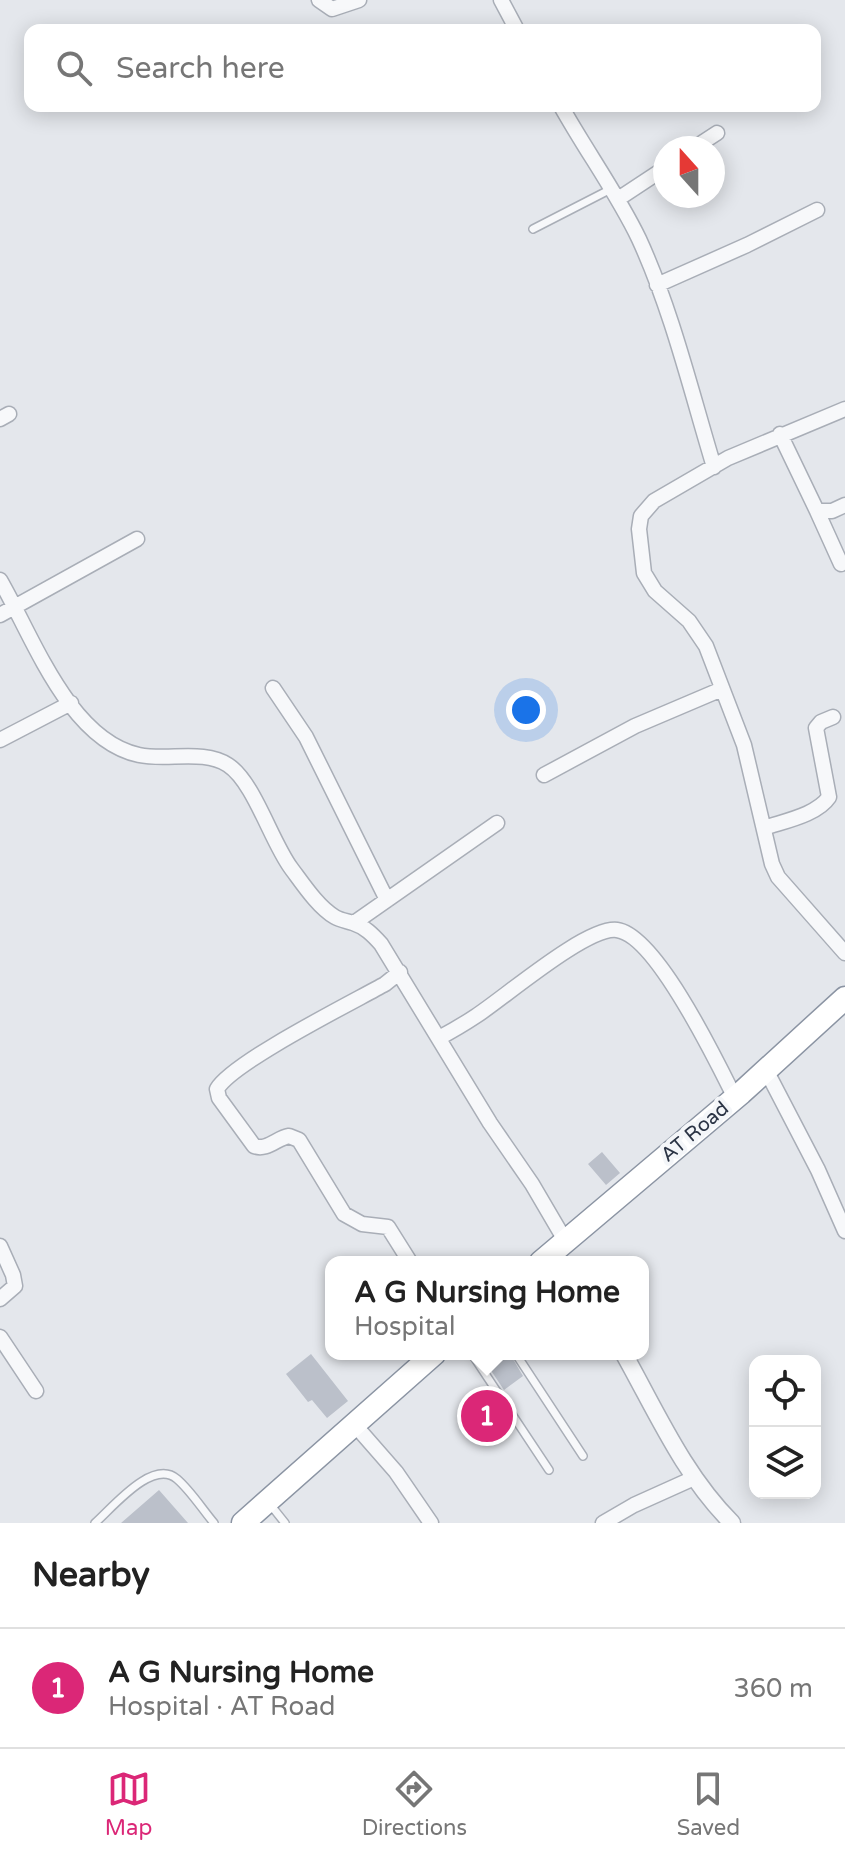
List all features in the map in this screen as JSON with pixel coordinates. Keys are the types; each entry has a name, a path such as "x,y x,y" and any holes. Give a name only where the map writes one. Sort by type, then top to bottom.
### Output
{"highway":[{"name":"AT Road","path":"557,1254 845,998"},
{"path":"243,1523 427,1360"}],"street":[{"path":"319,0 332,9 359,0"},
{"path":"501,0 514,24"},
{"path":"565,112 639,239 657,285 714,467"},
{"path":"712,136 717,133"},
{"path":"615,194 653,174"},
{"path":"657,285 817,210"},
{"path":"845,409 780,434 654,501 641,516 639,529 644,573 655,591 699,633 722,689 744,745 778,877 845,953"},
{"path":"780,434 841,564"},
{"path":"817,511 832,511 845,505"},
{"path":"0,615 137,539"},
{"path":"0,580 49,672 95,733 127,752 159,759 202,756 230,766 243,782 289,865 320,904 336,917 368,930 381,944 439,1038 557,1254"},
{"path":"273,688 306,737 387,900"},
{"path":"544,775 635,726 722,689"},
{"path":"0,740 71,703"},
{"path":"764,828 816,809 829,797 816,728 833,717"},
{"path":"354,923 497,823"},
{"path":"439,1038 477,1016 566,951 602,932 616,930 641,942 652,955 705,1038 735,1098"},
{"path":"400,972 385,984 225,1078 217,1089 219,1098 254,1146 259,1148 289,1136 299,1140 344,1214 362,1224 388,1227 406,1256"},
{"path":"766,1070 818,1170 845,1231"},
{"path":"0,1246 9,1262 15,1286 0,1299"},
{"path":"0,1337 36,1391"},
{"path":"627,1360 694,1478 732,1523"},
{"path":"354,1424 396,1472 431,1523"},
{"path":"603,1523 694,1478"}],"lane":[{"path":"533,229 615,194"},
{"path":"476,1360 549,1470"},
{"path":"520,1360 583,1456"},
{"path":"95,1523 144,1480 155,1474 168,1474 177,1479 214,1523"},
{"path":"268,1501 285,1523"}],"building":[{"path":"602,1152 620,1173 606,1185 588,1164"},
{"path":"311,1354 348,1401 327,1418 312,1400 308,1402 286,1374"},
{"path":"484,1360 514,1360 523,1376 504,1390"},
{"path":"494,1403 503,1416 481,1433 466,1414 476,1407 481,1413"},
{"path":"159,1490 188,1523 121,1523"}],"place":[{"name":"A G Nursing Home","path":"487,1416"}]}
